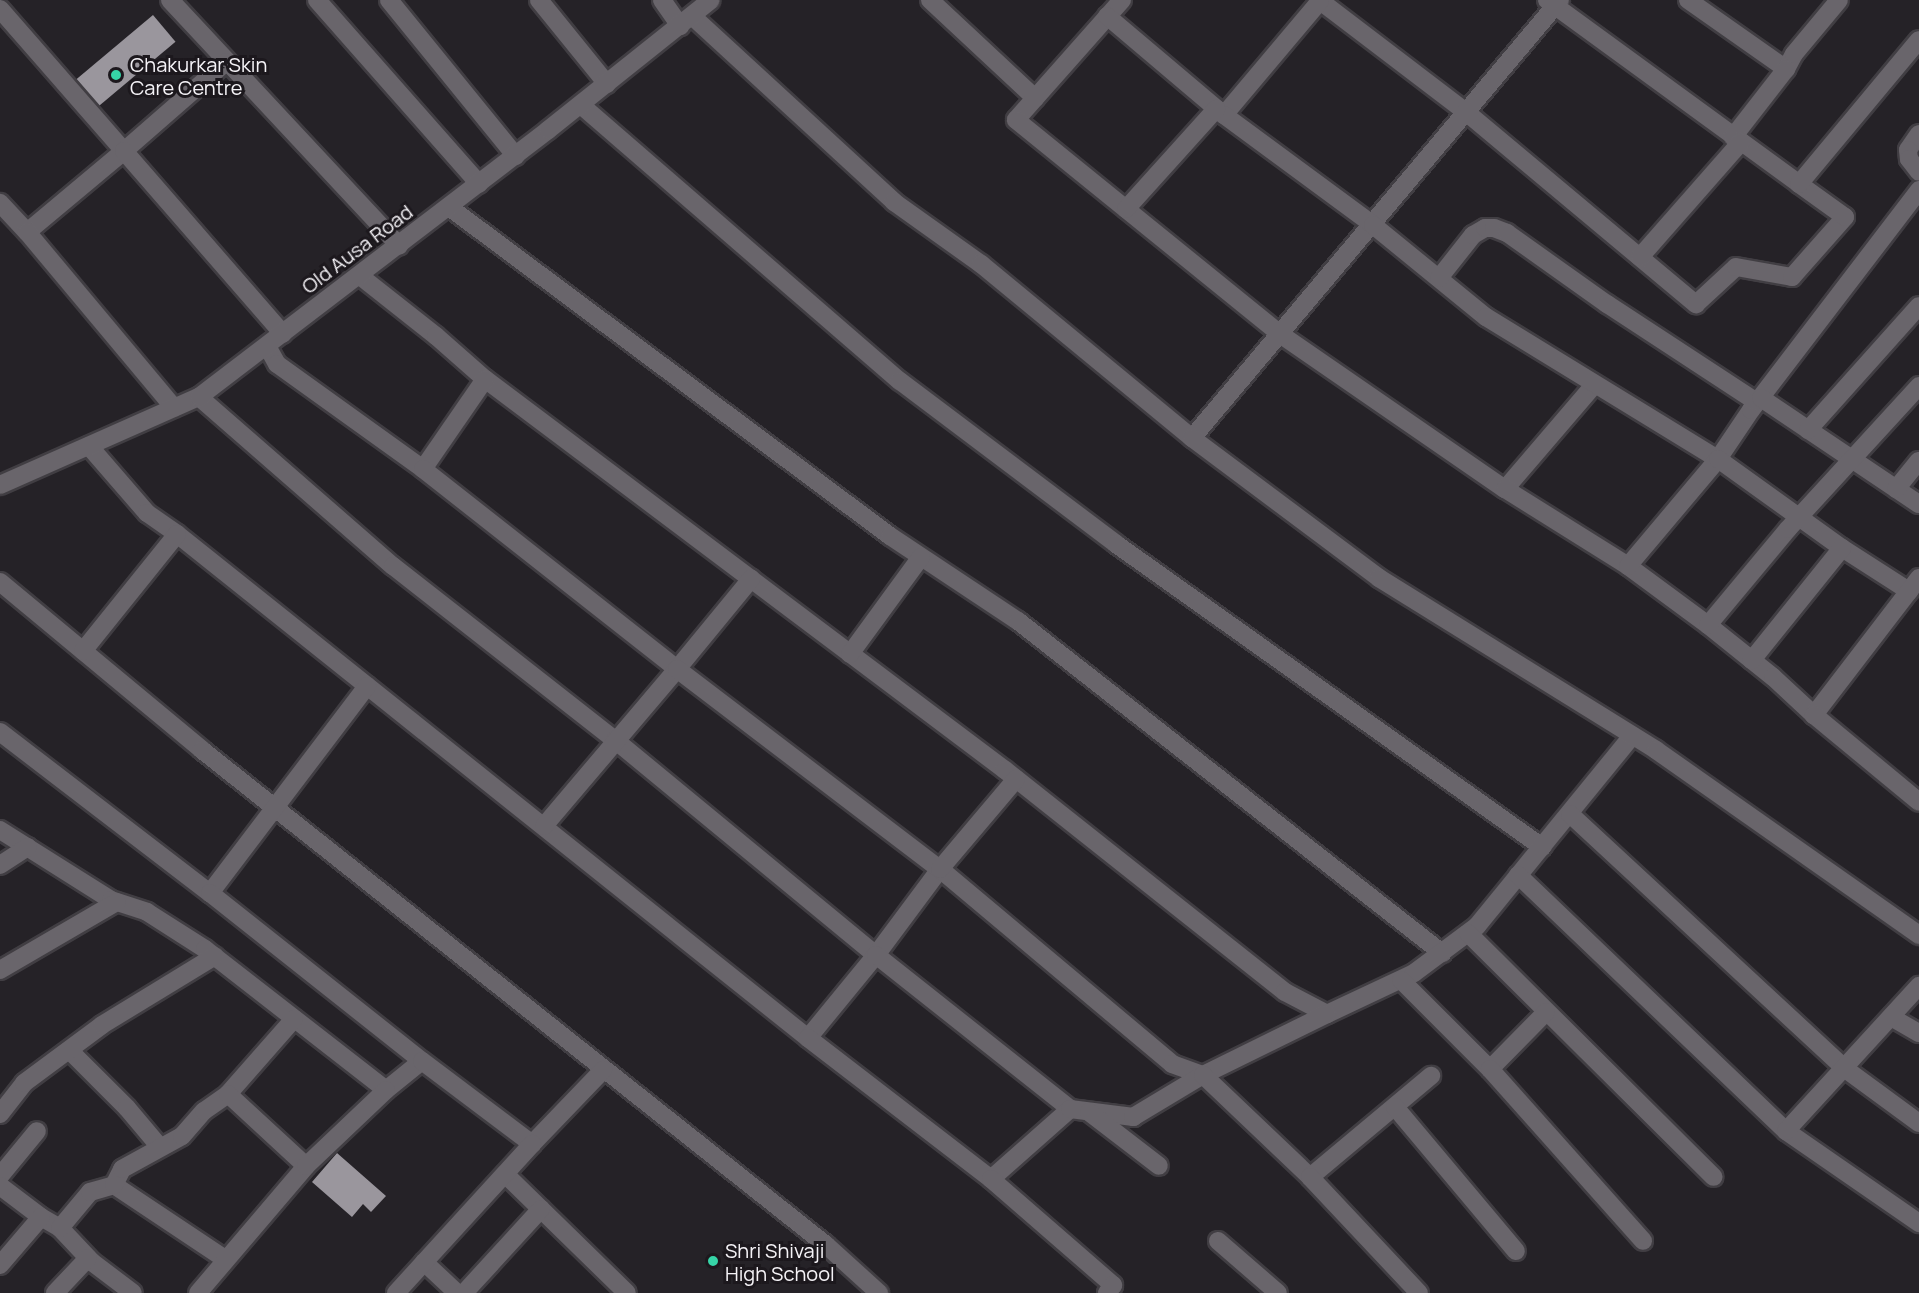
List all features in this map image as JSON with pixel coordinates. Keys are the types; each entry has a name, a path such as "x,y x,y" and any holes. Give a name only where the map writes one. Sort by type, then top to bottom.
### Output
{"street":[{"path":"170,0 399,246"},
{"path":"317,0 479,184"},
{"path":"389,0 516,156"},
{"path":"539,0 607,84"},
{"path":"662,0 894,202 981,264 1192,438 1378,578 1614,723 1631,737 1656,750 1919,935"},
{"name":"Old Ausa Road","path":"0,485 199,397 516,156 711,0"},
{"path":"930,0 1035,98"},
{"path":"1122,0 1016,120 1280,334 1505,489 1628,566 1708,625 1919,802"},
{"path":"1688,0 1786,69"},
{"path":"1640,257 1737,140 1794,54 1839,0"},
{"path":"1126,209 1220,112 1320,1 1466,112 1696,304 1736,267 1792,277 1845,217 1737,140 1554,2 1466,112 1373,225 1192,438"},
{"path":"0,9 283,334"},
{"path":"1107,16 1220,112 1373,225 1486,317 1718,459 1842,548 1914,584 1814,715"},
{"path":"1799,184 1919,40"},
{"path":"27,232 226,62"},
{"path":"581,105 900,381 1116,544 1542,847"},
{"path":"1919,134 1908,150 1909,159 1919,172"},
{"path":"1628,566 1718,459 1759,400 1919,190"},
{"path":"0,203 27,232 174,408"},
{"path":"449,207 718,410 921,557 1018,621 1442,953"},
{"path":"1439,278 1473,235 1485,228 1494,228 1507,233 1607,304 1808,430 1919,504"},
{"path":"360,276 436,336 485,379 1016,779 1285,992 1327,1014"},
{"path":"1808,430 1919,306"},
{"path":"267,346 277,364 423,469 676,669 940,869 1172,1064 1203,1075 1310,1177 1419,1293"},
{"path":"423,469 485,379"},
{"path":"1505,489 1595,384"},
{"path":"1708,625 1799,517 1919,386"},
{"path":"199,397 393,566 615,740 876,955 1078,1110 1159,1166"},
{"path":"89,446 147,513 177,534 808,1038 991,1179 1114,1290"},
{"path":"1896,489 1919,461"},
{"path":"83,651 177,534"},
{"path":"1752,660 1842,548"},
{"path":"850,654 921,557"},
{"path":"544,826 751,579"},
{"path":"0,582 276,809 826,1245 879,1293"},
{"path":"210,893 276,809 367,686"},
{"path":"0,732 532,1144"},
{"path":"991,1179 1078,1110 1132,1116 1203,1075 1401,980 1442,953 1477,926 1631,737"},
{"path":"808,1038 876,955 940,869 1016,779"},
{"path":"1569,814 1844,1068 1919,1123"},
{"path":"0,830 117,902 147,912 215,956 386,1090"},
{"path":"0,865 28,847"},
{"path":"1518,875 1786,1131 1919,1223"},
{"path":"0,970 117,902"},
{"path":"1468,933 1714,1177"},
{"path":"0,1114 24,1083 102,1025 215,956"},
{"path":"1401,980 1490,1069 1643,1241"},
{"path":"1786,1131 1919,986"},
{"path":"1490,1069 1546,1012"},
{"path":"1891,1017 1919,1033"},
{"path":"60,1228 90,1192 114,1185 122,1169 159,1146 182,1136 204,1111 228,1094 294,1019"},
{"path":"69,1050 127,1108 159,1146"},
{"path":"198,1293 306,1166 386,1090 422,1061"},
{"path":"396,1293 603,1070"},
{"path":"1310,1177 1431,1076"},
{"path":"228,1094 306,1166"},
{"path":"1395,1107 1516,1251"},
{"path":"0,1176 38,1131"},
{"path":"505,1174 627,1293"},
{"path":"114,1185 225,1259"},
{"path":"0,1186 41,1217 60,1228 88,1258 133,1293"},
{"path":"464,1293 541,1209"},
{"path":"0,1265 41,1217"},
{"path":"1218,1241 1278,1293"},
{"path":"55,1293 88,1258"},
{"path":"424,1262 456,1293"}],"building":[{"path":"153,15 175,42 99,106 76,79"},
{"path":"337,1153 386,1196 371,1212 363,1204 352,1217 312,1182"}],"place":[{"name":"Chakurkar Skin Care Centre","path":"116,75"},
{"name":"Shri Shivaji High School","path":"713,1261"}]}
